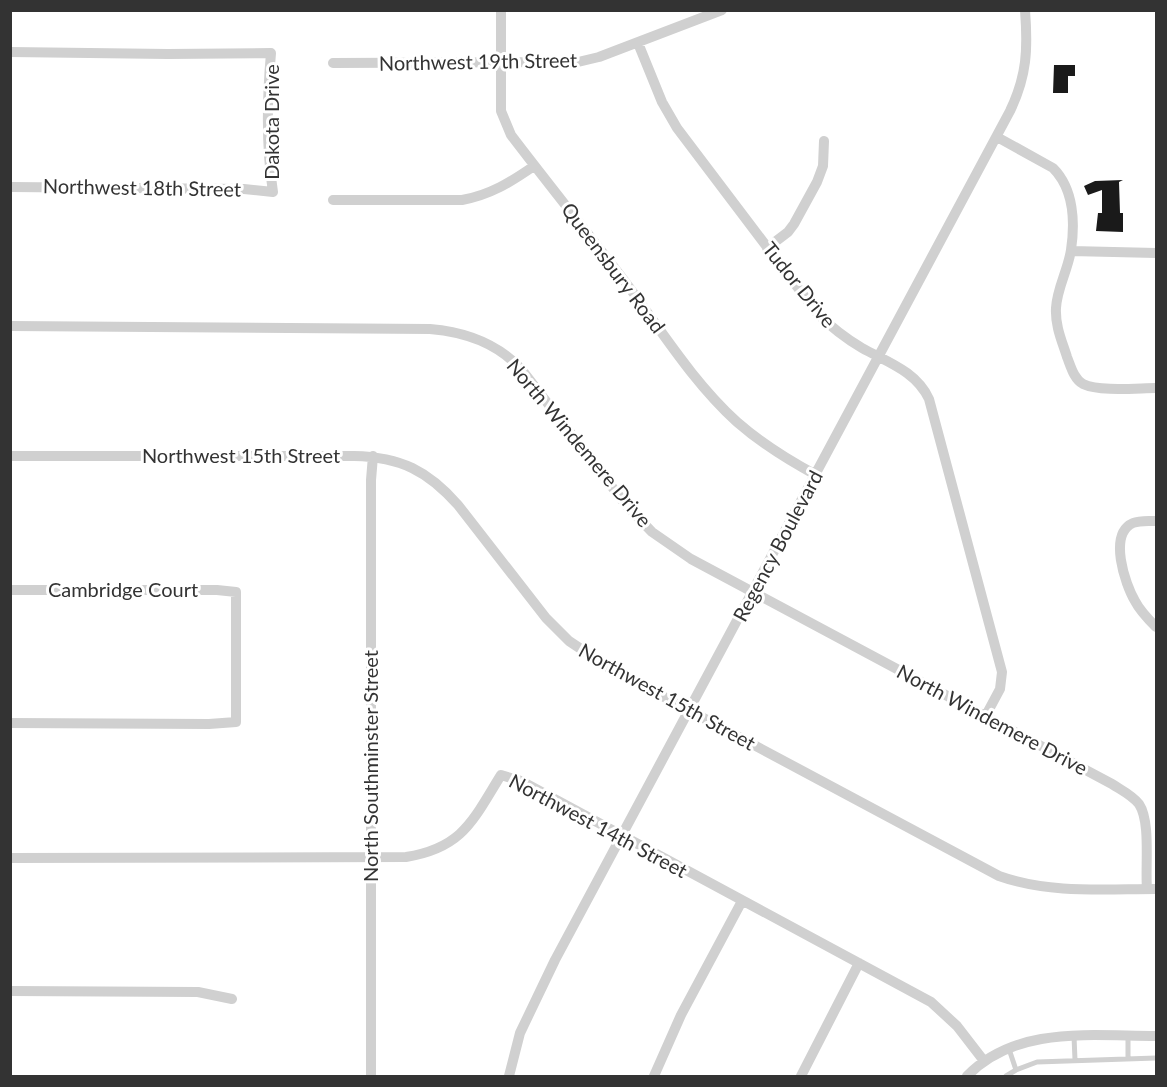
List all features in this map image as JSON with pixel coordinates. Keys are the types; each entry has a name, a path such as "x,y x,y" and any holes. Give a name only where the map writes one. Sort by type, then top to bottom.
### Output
{"street":[{"name":"Queensbury Road","path":"501,10 500,92 504,120 511,135 718,404 760,441 816,475"},
{"name":"Northwest 19th Street","path":"333,63 578,62 638,43 722,10"},
{"name":"Regency Boulevard","path":"509,1077 514,1051 528,1014 555,960 997,138 1024,76 1025,10"},
{"name":"Tudor Drive","path":"638,43 659,95 677,128 793,282 826,322 837,332 910,375 925,390 1002,672 1000,689 985,717"},
{"name":"Dakota Drive","path":"10,52 272,53 269,77 268,165 273,192"},
{"path":"997,138 1053,168 1064,182 1070,200 1071,251 1057,300 1056,318 1076,378 1094,387 1156,388"},
{"path":"767,248 788,232 817,182 824,166 824,141"},
{"path":"333,200 462,200 479,197 495,190 534,166"},
{"name":"Northwest 18th Street","path":"10,187 244,189 273,192"},
{"path":"1071,251 1156,253"},
{"name":"North Windemere Drive","path":"10,326 430,328 477,338 500,351 522,369 626,505 652,532 690,560 1112,784 1133,798 1144,818 1152,889"},
{"name":"Northwest 15th Street","path":"10,456 373,456 401,462 417,469 443,488 534,606 569,641 608,667 999,876 1015,882 1047,888 1152,889"},
{"name":"North Southminster Street","path":"371,1077 370,480 373,456"},
{"path":"1156,521 1131,524 1122,533 1119,546 1131,594 1140,609 1156,627"},
{"name":"Cambridge Court","path":"10,590 217,590 236,592 236,722 209,724 10,723"},
{"name":"Northwest 14th Street","path":"10,858 406,857 431,852 458,836 474,820 501,775 521,781 931,1002 957,1026 984,1061"},
{"path":"654,1077 681,1015 742,901"},
{"path":"801,1077 860,963"},
{"path":"10,991 198,992 232,999"},
{"path":"967,1077 984,1061 1009,1047 1037,1038 1156,1036"}],"lane":[{"path":"1074,1036 1075,1060"},
{"path":"1128,1036 1128,1059"},
{"path":"1009,1047 1016,1070"},
{"path":"1006,1077 1016,1070 1037,1062 1156,1058"}],"building":[{"path":"1054,65 1075,65 1075,76 1068,76 1068,93 1053,93"},
{"path":"1123,180 1119,182 1123,232 1096,231 1098,213 1102,213 1102,190 1088,195 1084,186 1095,181"}]}
